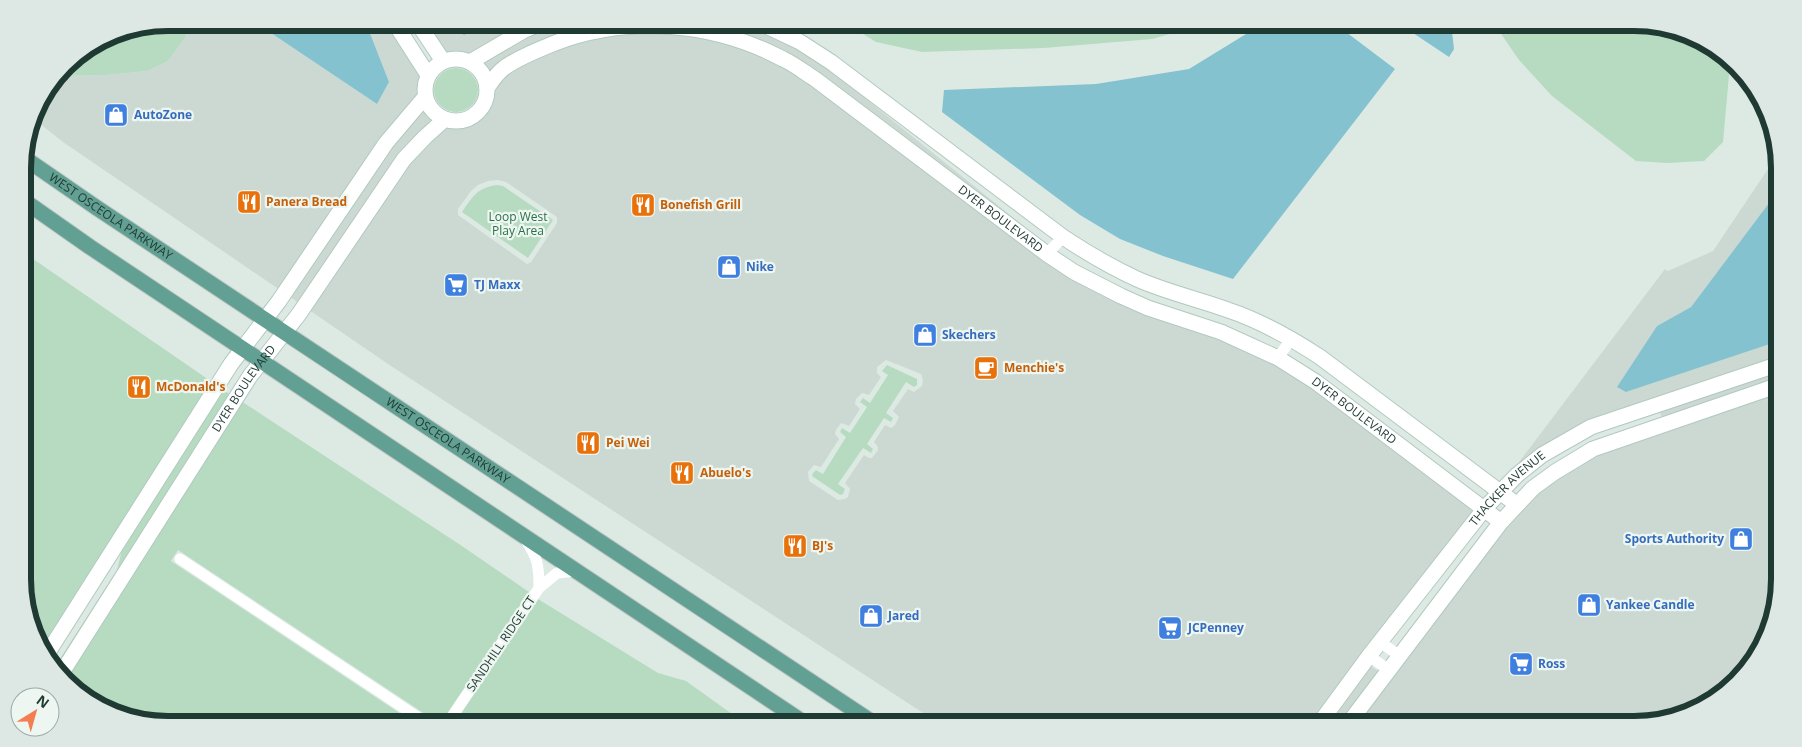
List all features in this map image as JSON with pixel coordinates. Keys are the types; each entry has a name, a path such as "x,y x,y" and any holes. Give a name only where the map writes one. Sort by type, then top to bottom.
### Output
{"main road":[{"name":"WEST OSCEOLA PARKWAY","path":"32,163 861,716"},
{"path":"32,206 793,716"}],"street":[{"path":"400,31 428,75"},
{"path":"422,31 443,61"},
{"path":"470,62 524,31"},
{"name":"DYER BOULEVARD","path":"487,88 505,67 543,47 577,34 595,31"},
{"name":"DYER BOULEVARD","path":"703,31 715,33 754,46 783,59 815,79 1047,254 1074,272 1148,308 1221,332 1278,358 1316,382 1485,508 1501,522"},
{"name":"DYER BOULEVARD","path":"777,31 800,42 830,62 1064,237 1096,258 1138,279 1260,322 1292,339 1344,374 1516,504"},
{"path":"452,58 470,62 479,68 485,78 486,98 482,107 468,119 457,121 445,119 436,114 429,106 424,86 428,75 434,67 443,61 452,58"},
{"name":"DYER BOULEVARD","path":"50,649 231,364 279,302 386,143 425,96"},
{"name":"DYER BOULEVARD","path":"65,668 250,376 304,306 404,159 445,119"},
{"path":"1047,254 1064,237"},
{"path":"1278,358 1292,339"},
{"name":"THACKER AVENUE","path":"1325,715 1368,656 1485,508 1517,475 1550,450 1591,427 1771,367"},
{"name":"THACKER AVENUE","path":"1355,715 1501,522 1533,488 1554,472 1593,449 1771,388"},
{"path":"1651,406 1658,426"},
{"path":"523,535 537,558 539,588"},
{"path":"55,656 112,567 117,544"},
{"path":"180,559 416,716"},
{"name":"SANDHILL RIDGE CT","path":"453,716 539,588 557,573 577,571"},
{"path":"1380,642 1400,656"},
{"path":"1368,656 1389,670"}],"shaded area":[{"path":"187,31 268,31 377,104 389,82 369,31 392,31 421,77 418,87 419,95 280,290 63,142 39,123 54,92 67,76 107,75 147,71 168,61 185,38"},
{"path":"430,31 457,31 464,35 474,31 514,31 470,55 453,52 446,54"},
{"path":"538,31 568,31 541,41 490,74 481,62 525,36"},
{"path":"665,31 713,39 751,51 780,65 811,84 1046,263 1118,302 1219,338 1275,364 1312,387 1476,510 1367,648 1317,715 927,715 388,364 309,310 408,163 445,127 469,125 485,112 492,100 494,89 508,72 545,53 578,40 624,32","holes":["498,180 506,182 557,217 557,223 531,262 527,264 458,215 458,209 471,191 478,185 488,181","886,360 921,374 922,386 914,392 908,389 893,411 899,417 895,425 891,428 885,425 874,442 878,450 872,458 864,455 845,483 850,489 848,497 838,500 809,481 808,472 814,465 821,467 839,439 835,434 836,430 841,423 849,426 860,409 855,404 856,399 862,393 869,395 881,377 877,373 877,367"]},
{"path":"711,31 762,31 796,47 825,66 1047,245 819,74"},
{"path":"423,108 434,121 299,303 290,297 390,147"},
{"path":"1771,165 1771,200 1691,307 1657,326 1626,392 1771,344 1771,361 1654,398 1513,470 1665,269 1668,271 1713,251"},
{"path":"1771,374 1771,382 1662,418 1659,410"},
{"path":"1771,394 1771,579 1768,606 1757,639 1748,655 1731,676 1702,697 1686,705 1661,713 1643,715 1362,715 1506,525 1536,493 1595,455"},
{"path":"1369,665 1380,672 1348,715 1332,715"}],"green space":[{"path":"187,31 185,38 168,61 147,71 107,75 67,76 92,54 124,39 150,32"},
{"path":"858,31 1180,31 1152,39 1044,48 922,52 876,42"},
{"path":"1499,31 1652,32 1694,45 1710,54 1729,70 1723,142 1704,161 1667,163 1636,161 1552,96 1519,60"},
{"path":"460,68 472,74 477,81 477,99 472,106 465,111 452,112 444,109 437,102 434,86 437,78 444,71"},
{"name":"Loop West Play Area","path":"497,185 503,186 553,220 528,258 462,212 476,194 485,188"},
{"path":"32,258 212,382 47,642 34,606 31,579"},
{"path":"887,365 917,379 917,385 914,387 906,382 886,413 893,418 891,422 884,418 867,444 873,449 871,453 863,448 838,484 845,489 843,494 840,495 812,476 813,473 816,470 823,474 846,437 840,432 842,428 850,433 867,407 860,402 863,398 870,403 888,375 882,371"},
{"path":"222,389 231,395 61,663 59,661 117,570 123,546"},
{"path":"241,401 529,592 446,716 428,716 178,550 171,561 404,716 168,716 141,713 108,702 92,693 68,672"},
{"path":"538,599 658,673 686,681 734,716 460,716"}],"water":[{"path":"268,31 369,31 389,82 377,104"},
{"path":"457,31 474,31 464,35"},
{"path":"1251,31 1345,31 1395,69 1233,279 1163,256 1120,239 1080,215 942,112 944,90 1096,84 1189,69"},
{"path":"1410,31 1452,31 1454,49 1449,57"},
{"path":"1771,200 1771,344 1626,392 1617,387 1657,326 1691,307"}],"place":[{"name":"AutoZone","path":"116,115"},
{"name":"Panera Bread","path":"249,202"},
{"name":"Bonefish Grill","path":"643,205"},
{"name":"Nike","path":"729,267"},
{"name":"TJ Maxx","path":"456,285"},
{"name":"Skechers","path":"925,335"},
{"name":"Menchie's","path":"986,368"},
{"name":"McDonald's","path":"139,387"},
{"name":"Pei Wei","path":"588,443"},
{"name":"Abuelo's","path":"682,473"},
{"name":"Sports Authority","path":"1741,539"},
{"name":"BJ's","path":"795,546"},
{"name":"Yankee Candle","path":"1589,605"},
{"name":"Jared","path":"871,616"},
{"name":"JCPenney","path":"1170,628"},
{"name":"Ross","path":"1521,664"}]}
